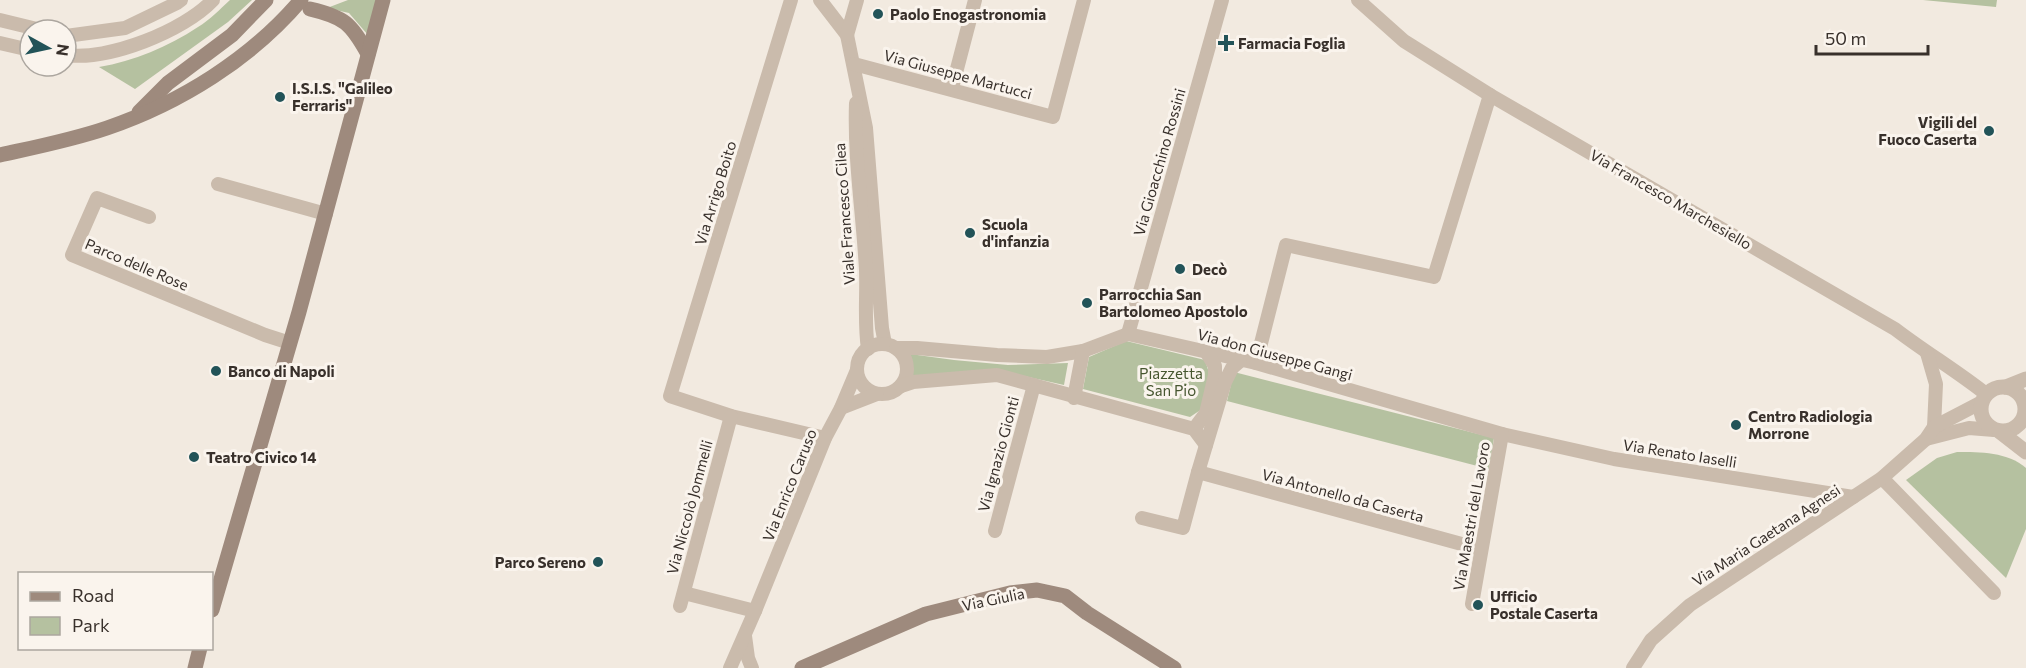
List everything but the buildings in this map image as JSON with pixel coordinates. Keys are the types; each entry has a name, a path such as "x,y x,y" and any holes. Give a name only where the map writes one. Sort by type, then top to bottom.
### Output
{"main road":[{"path":"132,118 168,83 232,35 266,0"},
{"path":"0,155 106,129 179,96 254,48 289,14 305,4 324,0"},
{"path":"213,607 290,343 320,212 383,0"},
{"path":"305,4 334,14 343,20 358,35 368,54"},
{"name":"Via Giulia","path":"802,668 926,614 1010,593 1037,590 1065,596 1087,613 1174,668"},
{"path":"195,668 200,650"}],"street":[{"path":"78,34 125,28 181,0"},
{"path":"78,56 135,46 166,32 206,7 213,0"},
{"name":"Via Arrigo Boito","path":"730,416 670,396 791,0"},
{"name":"Viale Francesco Cilea","path":"820,0 846,35 855,70 866,128 882,328 891,346"},
{"path":"846,35 857,0"},
{"path":"952,88 975,0"},
{"name":"Via Giuseppe Martucci","path":"855,70 952,88 1053,117 1084,0"},
{"name":"Via Gioacchino Rossini","path":"1128,334 1222,0"},
{"name":"Via Francesco Marchesiello","path":"1359,0 1404,41 1490,95 1895,329 1927,353 1957,371 1984,398"},
{"path":"0,20 18,24"},
{"path":"0,43 18,47"},
{"name":"Viale Francesco Cilea","path":"855,70 855,133 866,271 868,349"},
{"path":"1256,363 1286,245 1434,277 1490,95"},
{"path":"219,184 320,212"},
{"name":"Parco delle Rose","path":"149,217 97,198 72,255 265,335 290,343"},
{"path":"877,394 863,386 857,370 862,355 879,344 1047,357 1083,351 1128,334"},
{"name":"Via don Giuseppe Gangi","path":"1128,334 1256,363 1502,434"},
{"path":"891,346 902,354 908,370 901,386"},
{"path":"1074,398 1083,351"},
{"path":"1194,429 1206,413 1215,375 1215,366 1207,353"},
{"path":"1927,353 1936,384 1930,433"},
{"path":"1142,518 1184,528 1206,444 1228,374 1240,361"},
{"name":"Via Enrico Caruso","path":"730,668 825,438 857,370"},
{"path":"841,408 877,394 886,394 913,382 997,375 1074,398 1194,429 1206,444"},
{"path":"2006,387 2026,380"},
{"name":"Via Ignazio Gionti","path":"995,531 1034,385"},
{"path":"1996,431 2008,431 2017,427 2025,413 2022,398 2006,387 1999,387 1984,398 1981,415 1984,421 1996,431 2026,452"},
{"name":"Via Maria Gaetana Agnesi","path":"1633,668 1651,640 1690,605 1882,478 1930,433 1984,398"},
{"path":"730,416 825,438"},
{"name":"Via Niccolò Jommelli","path":"730,416 682,600 753,610"},
{"name":"Via Maria Gaetana Agnesi","path":"1930,433 1969,428 1996,431"},
{"name":"Via Renato Iaselli","path":"1502,434 1614,459 1853,497"},
{"name":"Via Maestri del Lavoro","path":"1472,604 1502,434"},
{"name":"Via Antonello da Caserta","path":"1198,472 1480,549"},
{"path":"1882,478 1994,593"},
{"path":"745,636 752,668"}],"green space":[{"path":"230,0 252,0 228,22 135,89 99,67 138,57 175,41 207,21"},
{"path":"348,0 376,0 368,35 349,13 327,8"},
{"path":"1923,0 1997,0 1996,7"},
{"name":"Piazzetta San Pio","path":"1126,341 1205,360 1210,376 1202,409 1190,417 1083,389 1089,357"},
{"path":"910,354 1008,365 1068,363 1064,385 997,370 911,376"},
{"path":"1234,372 1494,438 1489,469 1227,401"},
{"path":"1957,452 2002,456 2026,468 2026,529 2006,578 1906,480 1937,458"}],"place":[{"name":"Paolo Enogastronomia","path":"878,14"},
{"name":"Farmacia Foglia","path":"1226,43"},
{"name":"I.S.I.S. \"Galileo Ferraris\"","path":"280,97"},
{"name":"Vigili del Fuoco Caserta","path":"1989,131"},
{"name":"Scuola d'infanzia","path":"970,233"},
{"name":"Decò","path":"1180,269"},
{"name":"Parrocchia San Bartolomeo Apostolo","path":"1087,303"},
{"name":"Banco di Napoli","path":"216,371"},
{"name":"Centro Radiologia Morrone","path":"1736,425"},
{"name":"Teatro Civico 14","path":"194,457"},
{"name":"Parco Sereno","path":"598,562"},
{"name":"Ufficio Postale Caserta","path":"1478,605"}]}
